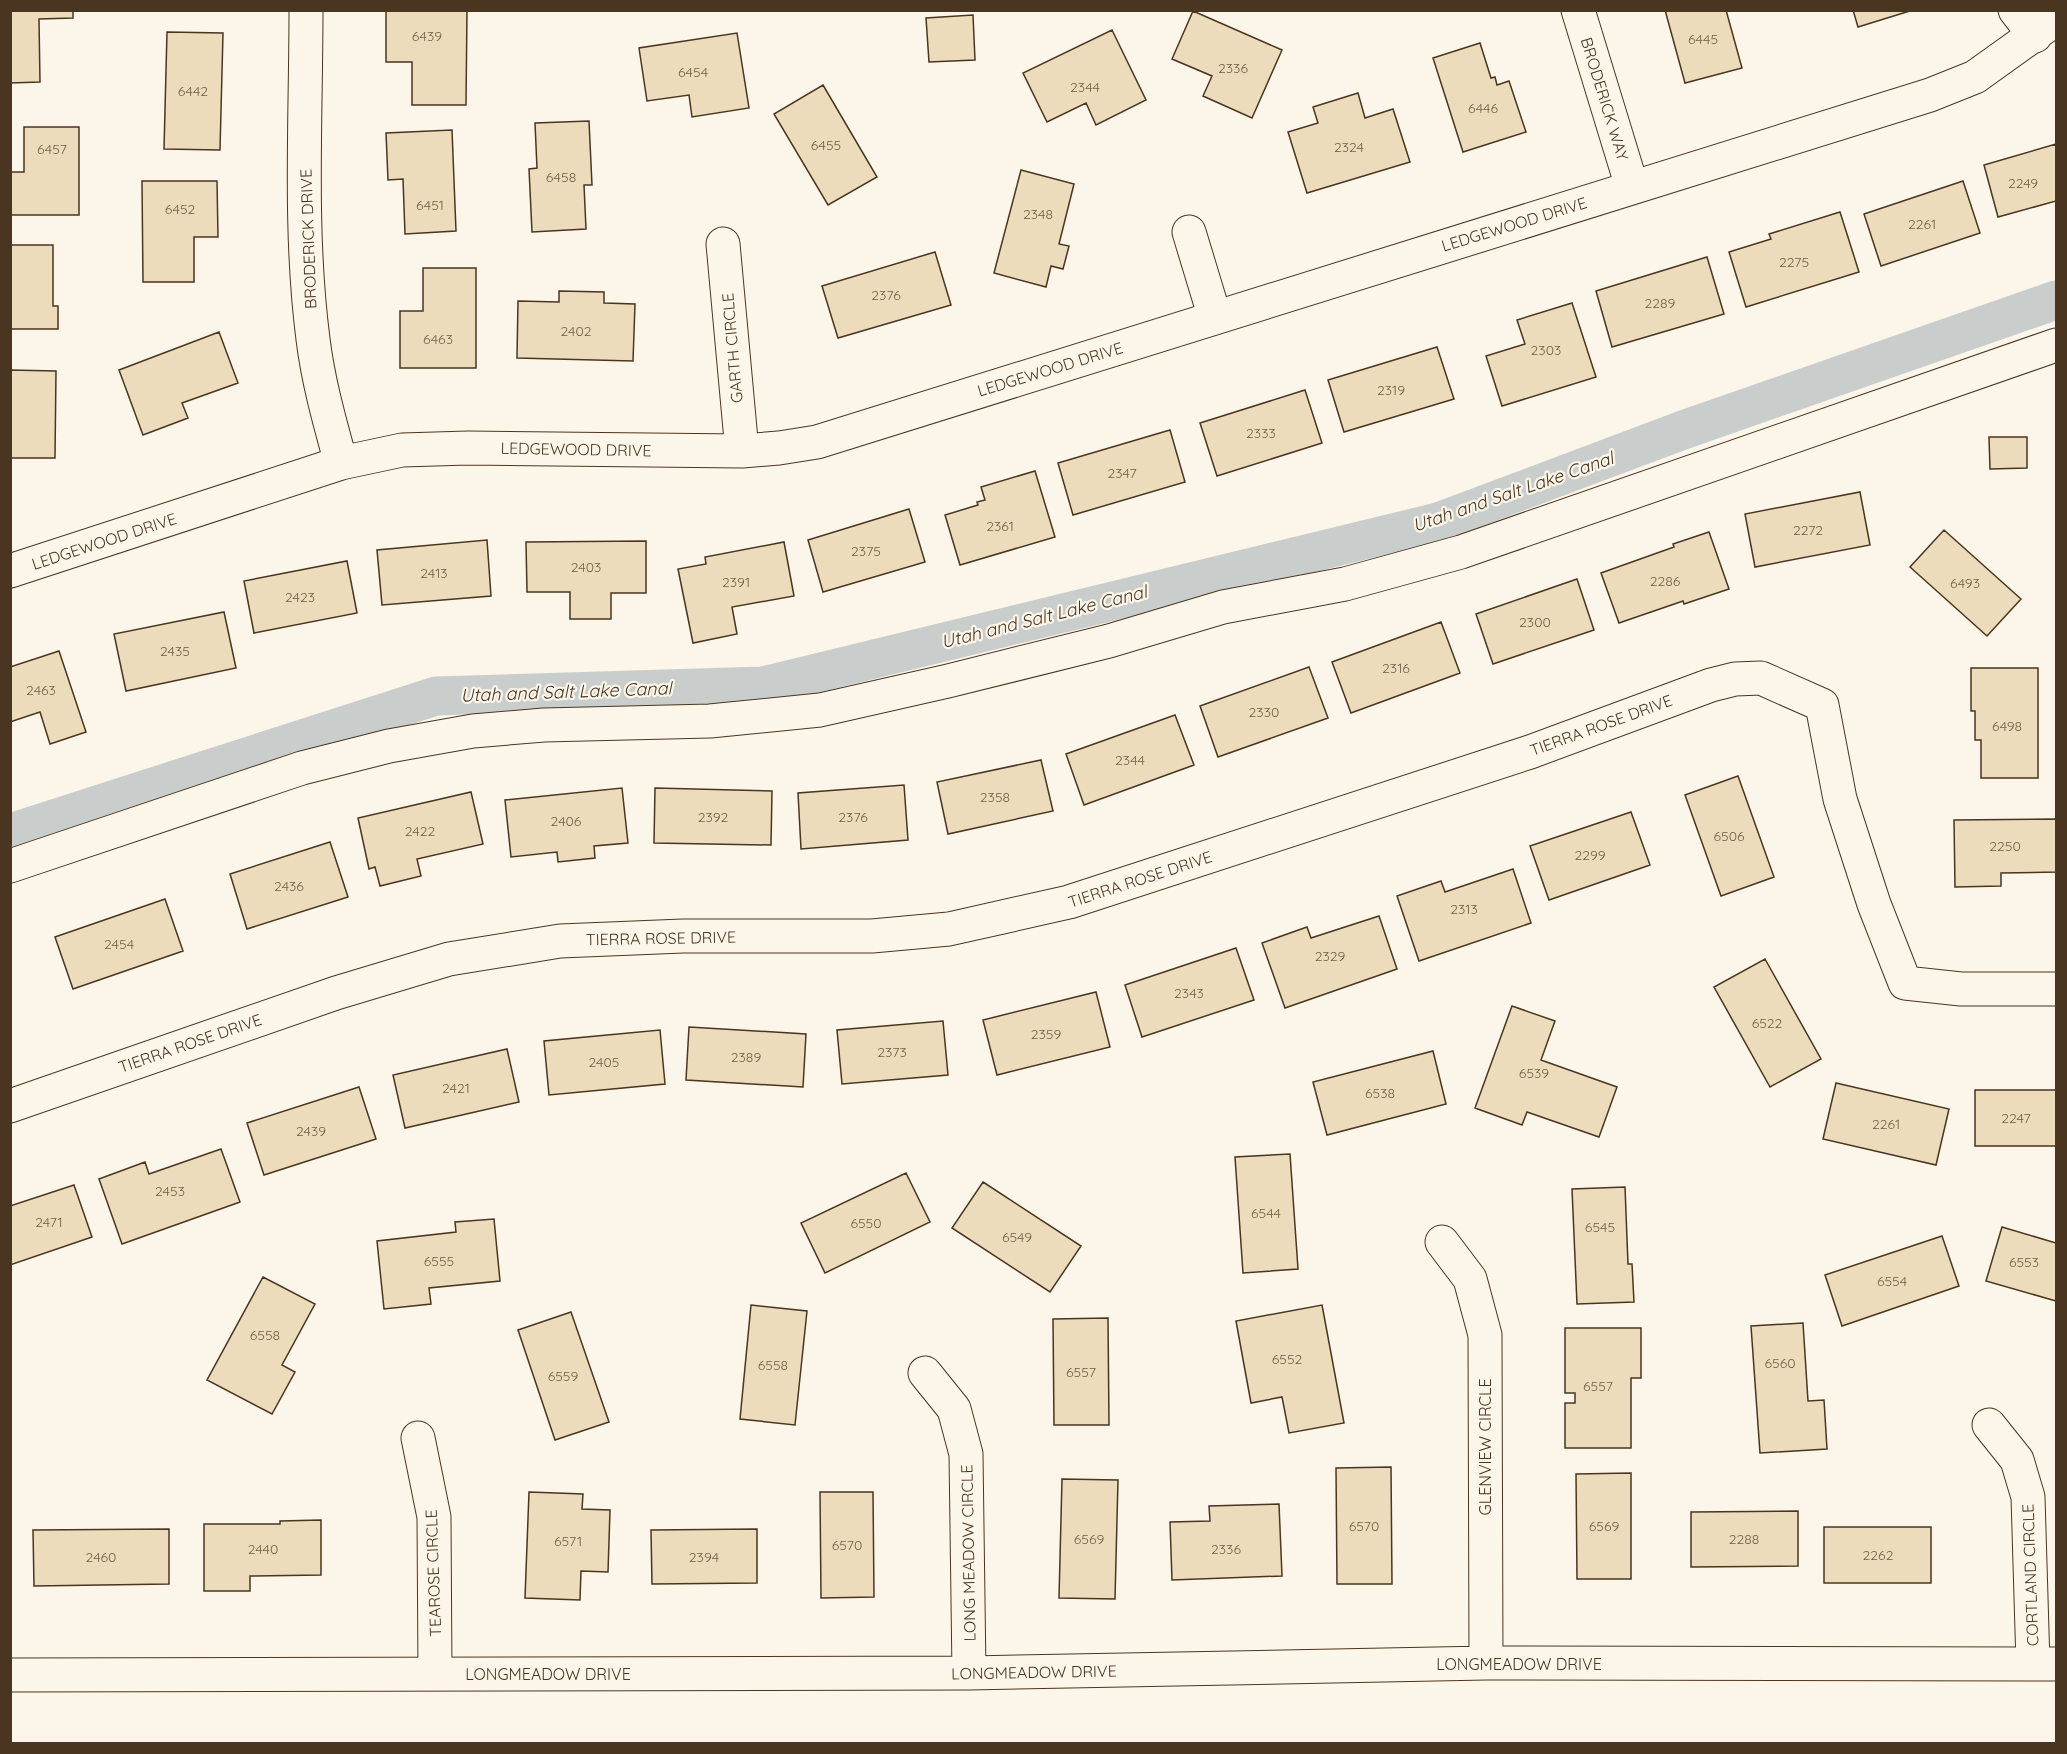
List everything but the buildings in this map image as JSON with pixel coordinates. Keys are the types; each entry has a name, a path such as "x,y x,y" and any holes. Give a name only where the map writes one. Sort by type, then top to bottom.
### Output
{"street":[{"name":"BRODERICK DRIVE","path":"306,10 305,236 307,288 313,341 323,394 341,464"},
{"name":"BRODERICK WAY","path":"1578,10 1632,187"},
{"name":"LEDGEWOOD DRIVE","path":"10,571 341,464 402,450 480,448 742,451 817,442 1930,95 1976,77 2036,22"},
{"path":"1189,232 1215,318"},
{"name":"GARTH CIRCLE","path":"723,244 742,451"},
{"path":"10,866 302,768 389,746 473,732 544,725 710,721 819,710 1097,644 1223,607 1345,584 1472,548 2056,345"},
{"name":"TIERRA ROSE DRIVE","path":"10,1106 336,993 449,959 560,941 683,936 872,936 949,929 1070,902 1530,752 1711,685 1735,679 1761,678 1822,705 1840,799 1874,904 1905,983 1961,989 2056,989"},
{"name":"GLENVIEW CIRCLE","path":"1442,1242 1470,1280 1485,1335 1485,1663"},
{"name":"LONG MEADOW CIRCLE","path":"925,1373 954,1409 966,1454 969,1673"},
{"name":"CORTLAND CIRCLE","path":"1989,1425 2017,1460 2028,1497 2045,1664"},
{"name":"TEAROSE CIRCLE","path":"418,1438 434,1517 435,1674"},
{"name":"LONGMEADOW DRIVE","path":"10,1675 969,1673 1485,1663 2045,1664"}],"waterway":[{"name":"Utah and Salt Lake Canal","path":"10,833 436,696 763,686 1438,522 1683,430 2056,300"}]}
